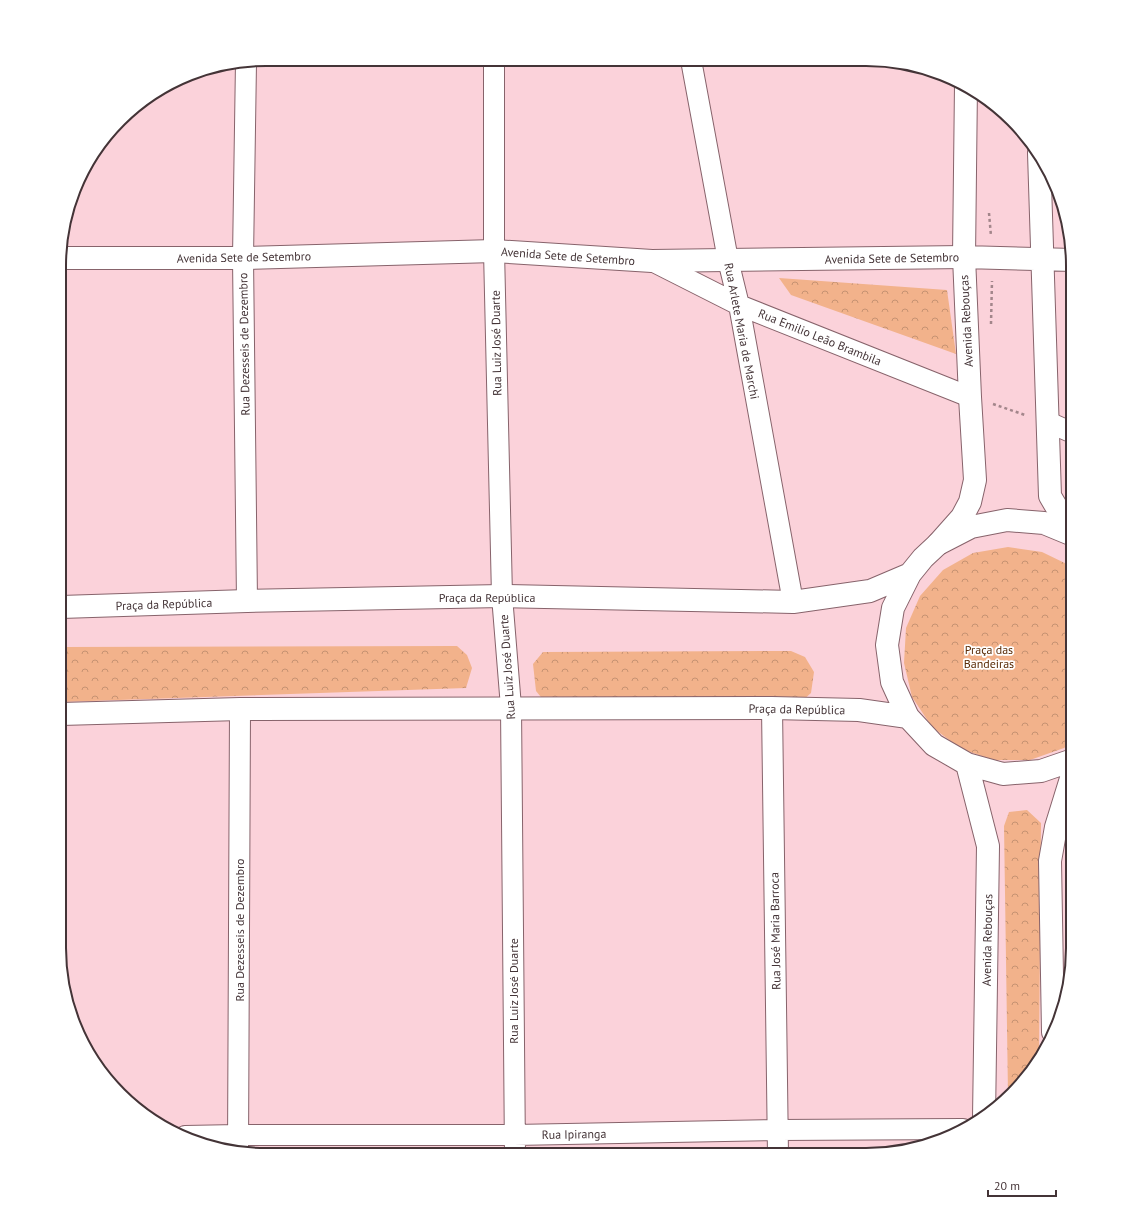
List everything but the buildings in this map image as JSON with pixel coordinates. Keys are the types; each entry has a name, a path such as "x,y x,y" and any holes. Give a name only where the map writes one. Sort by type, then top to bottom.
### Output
{"main road":[{"name":"Avenida Rebouças","path":"938,544 962,517 970,502 976,480 970,397 964,257 966,93"},
{"path":"1040,167 1050,496 1066,523"},
{"name":"Avenida Sete de Setembro","path":"66,258 243,258 494,251 652,261 992,256 1066,260"},
{"path":"1066,532 1044,523 1007,520 971,527 938,544 922,558 910,574 893,608 887,645 892,682 908,717 934,745 967,764 1003,774 1041,771 1066,762"},
{"name":"Praça da República","path":"66,607 247,601 502,596 793,602 870,591 910,574"},
{"name":"Praça da República","path":"66,714 240,708 772,708 859,710 908,717"},
{"name":"Avenida Rebouças","path":"967,764 988,846 984,1109"},
{"path":"1054,1016 1050,861 1056,827 1066,795"}],"street":[{"name":"Rua Luiz José Duarte","path":"494,66 494,251 502,596 511,708 514,1145"},
{"name":"Rua Arlete Maria de Marchi","path":"692,66 793,602"},
{"name":"Rua Dezesseis de Dezembro","path":"246,67 243,258 247,601"},
{"name":"Rua Emilio Leão Brambila","path":"652,261 738,305 970,397"},
{"path":"1048,422 1066,430"},
{"name":"Rua Dezesseis de Dezembro","path":"238,1144 240,708"},
{"name":"Rua José Maria Barroca","path":"772,708 778,1148"},
{"name":"Rua Ipiranga","path":"211,1140 238,1144 514,1145 778,1130 950,1129"}],"path":[{"path":"970,397 1048,422"}],"green space":[{"path":"779,278 947,290 956,354 791,295"},
{"name":"Praça das Bandeiras","path":"1008,547 1042,552 1066,564 1066,746 1064,748 1030,760 994,760 961,749 932,727 912,697 904,663 906,628 920,596 943,570 973,553"},
{"path":"457,646 467,655 472,668 466,688 66,702 66,647"},
{"path":"791,651 805,657 814,672 811,693 801,702 545,702 536,691 533,664 543,652"},
{"path":"1027,810 1041,823 1039,1048 1025,1070 1008,1088 1004,826 1009,812"}]}
